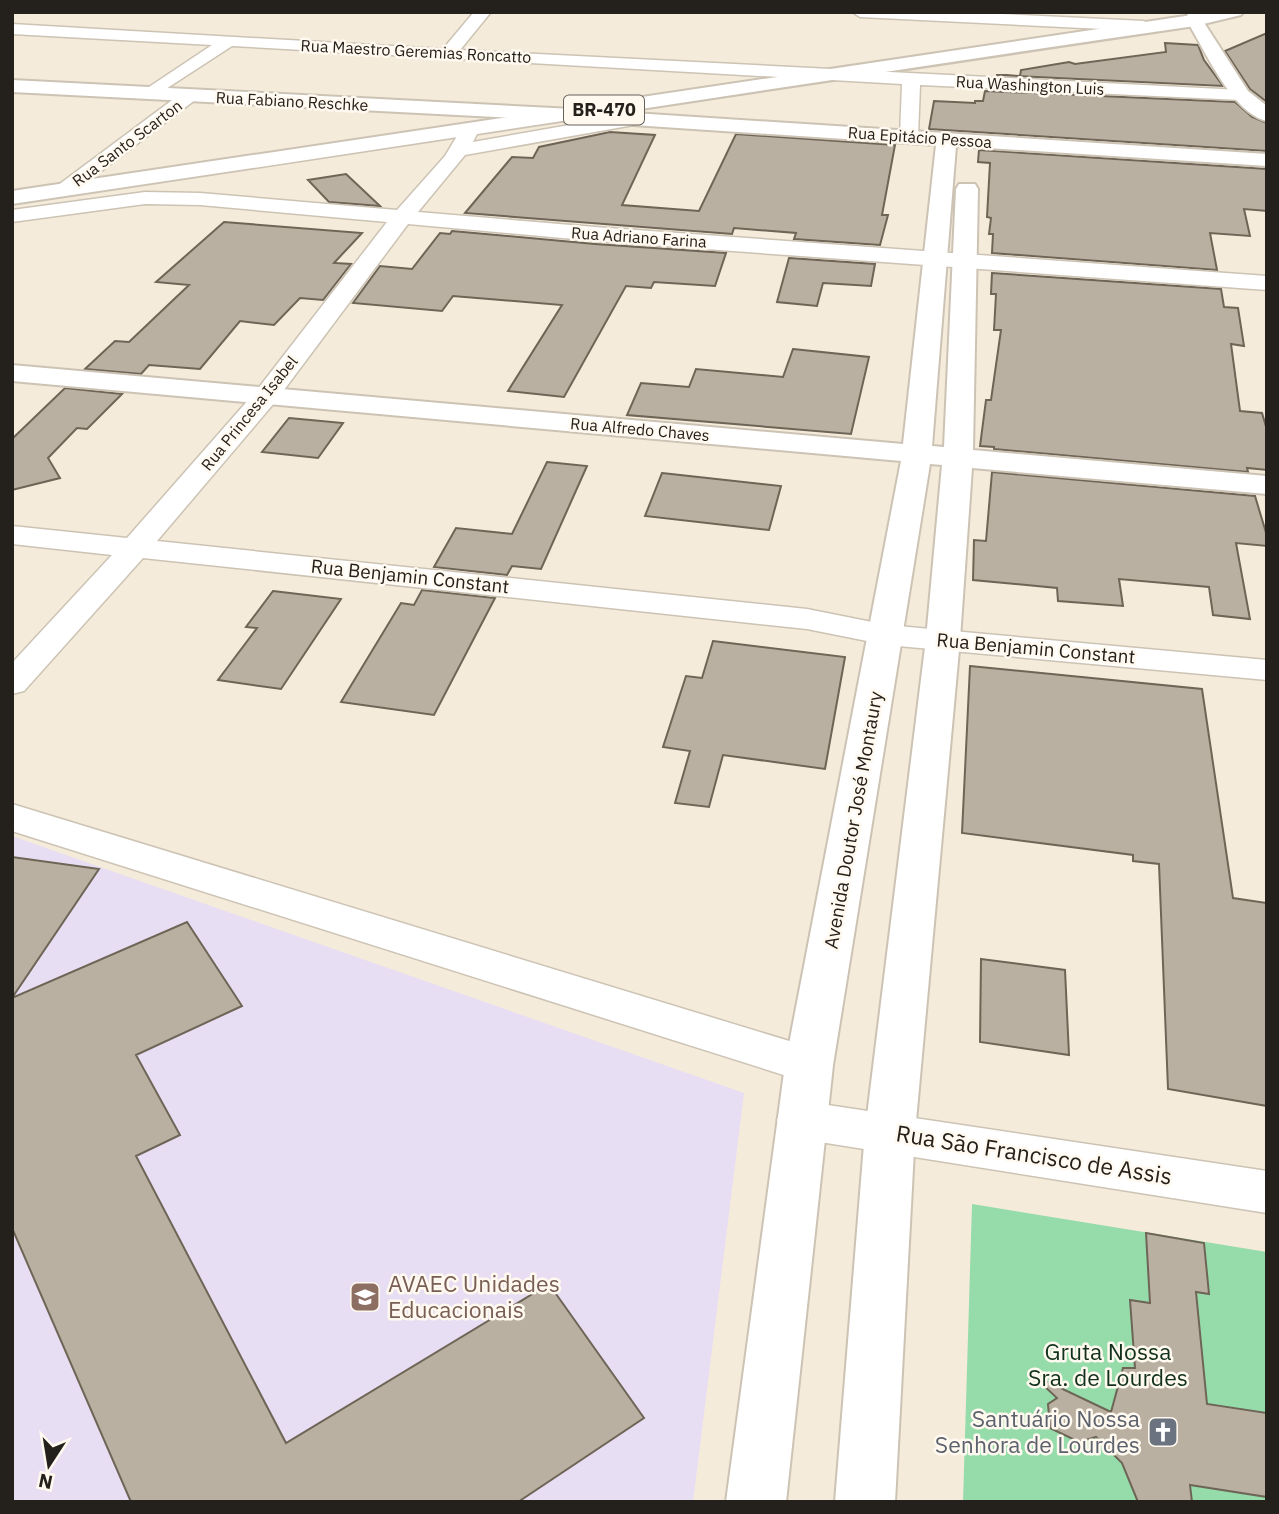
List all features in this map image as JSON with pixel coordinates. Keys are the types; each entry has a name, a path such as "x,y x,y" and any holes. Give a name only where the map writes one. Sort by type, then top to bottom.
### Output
{"main road":[{"name":"BR-470","path":"13,202 64,190 464,140 573,115 1235,12"},
{"path":"1196,17 1241,95 1267,116"},
{"name":"Rua Fabiano Reschke","path":"12,86 573,115"},
{"name":"Rua Epitácio Pessoa","path":"573,115 1267,160"},
{"name":"Avenida Doutor José Montaury","path":"865,1502 890,1132 944,630 958,457 951,260 942,138"},
{"name":"Avenida Doutor José Montaury","path":"757,1502 808,1065 951,260"},
{"name":"Rua Alfredo Chaves","path":"12,373 1267,485"}],"street":[{"path":"449,52 483,12"},
{"path":"860,12 1144,26"},
{"name":"Rua Maestro Geremias Roncatto","path":"12,29 819,75"},
{"path":"152,93 231,40"},
{"name":"Rua Washington Luis","path":"819,75 1241,95"},
{"path":"911,78 942,138"},
{"name":"Rua Santo Scarton","path":"64,190 189,96"},
{"path":"464,140 638,119"},
{"name":"Rua Princesa Isabel","path":"12,684 136,547 266,396 464,140"},
{"name":"Rua Adriano Farina","path":"13,202 90,203 145,198 200,199 1267,283"},
{"name":"Rua Benjamin Constant","path":"12,535 807,619 1267,650"},
{"name":"Rua Benjamin Constant","path":"944,630 1267,670"},
{"path":"12,817 808,1065"},
{"name":"Rua São Francisco de Assis","path":"801,1120 1267,1192"}],"shaded area":[{"name":"AVAEC Unidades Educacionais","path":"12,836 744,1093 693,1502 12,1502"}],"green space":[{"name":"Gruta Nossa Sra. de Lourdes","path":"972,1204 1267,1252 1267,1502 963,1502"}],"building":[{"path":"1267,33 1267,102 1250,89 1225,51"},
{"path":"1165,43 1198,45 1204,60 1223,86 996,75 1020,76 1021,70 1069,62 1075,64 1166,52"},
{"path":"985,91 1235,102 1252,117 1267,123 1267,151 929,129 934,101 975,103 983,101"},
{"path":"610,132 655,135 622,205 699,211 736,134 895,145 882,215 888,215 880,245 794,239 796,233 734,228 732,234 465,213 512,157 533,158 539,147"},
{"path":"979,150 1267,169 1267,211 1244,209 1250,236 1210,233 1217,270 992,253 993,234 989,234 991,218 987,217 990,163 978,162"},
{"path":"346,174 380,206 329,202 308,180"},
{"path":"224,222 362,233 334,263 351,264 323,300 300,298 274,325 240,321 200,369 149,365 141,374 85,369 115,341 129,342 189,285 156,282"},
{"path":"452,231 726,253 715,286 654,282 651,288 626,286 564,397 508,391 562,305 453,296 442,311 353,303 380,266 412,269 440,233 450,234"},
{"path":"789,258 875,264 871,286 823,283 817,306 777,302"},
{"path":"992,273 1221,289 1224,307 1238,308 1244,346 1231,344 1240,411 1262,413 1267,430 1267,470 1247,468 1248,472 980,446 986,400 991,400 1001,330 994,330 996,294 991,294"},
{"path":"793,349 869,357 851,434 627,415 641,383 689,387 696,369 783,377"},
{"path":"65,388 122,394 87,429 77,428 48,458 60,478 12,490 12,439"},
{"path":"289,418 343,423 318,458 262,452"},
{"path":"547,462 587,466 541,569 512,566 507,575 434,567 456,528 512,534"},
{"path":"992,472 1255,496 1267,536 1267,546 1236,543 1250,619 1213,615 1209,587 1119,579 1123,606 1058,601 1057,588 973,580 974,540 986,541"},
{"path":"662,473 781,486 769,530 645,516"},
{"path":"422,590 495,598 434,715 341,702 401,603 414,605"},
{"path":"273,591 341,599 281,689 218,680 257,628 246,627"},
{"path":"713,641 845,657 825,769 723,755 709,807 675,803 690,751 663,747 686,676 702,678"},
{"path":"970,666 1202,689 1233,898 1267,903 1267,1106 1168,1089 1159,864 1133,861 1133,855 962,833"},
{"path":"12,857 99,869 12,998"},
{"path":"187,922 242,1006 136,1055 180,1135 136,1156 286,1443 549,1284 644,1418 518,1502 131,1502 12,1228 12,998"},
{"path":"981,959 1065,970 1069,1055 980,1042"},
{"name":"Santuário Nossa Senhora de Lourdes","path":"1146,1233 1204,1243 1209,1294 1196,1292 1207,1404 1267,1413 1267,1497 1190,1485 1192,1502 1138,1502 1122,1463 1096,1437 1079,1442 1050,1428 1048,1404 1057,1398 1043,1385 1046,1381 1111,1412 1123,1368 1135,1368 1130,1300 1150,1303"}],"place":[{"name":"AVAEC Unidades Educacionais","path":"365,1297"},
{"name":"Santuário Nossa Senhora de Lourdes","path":"1163,1432"}]}
